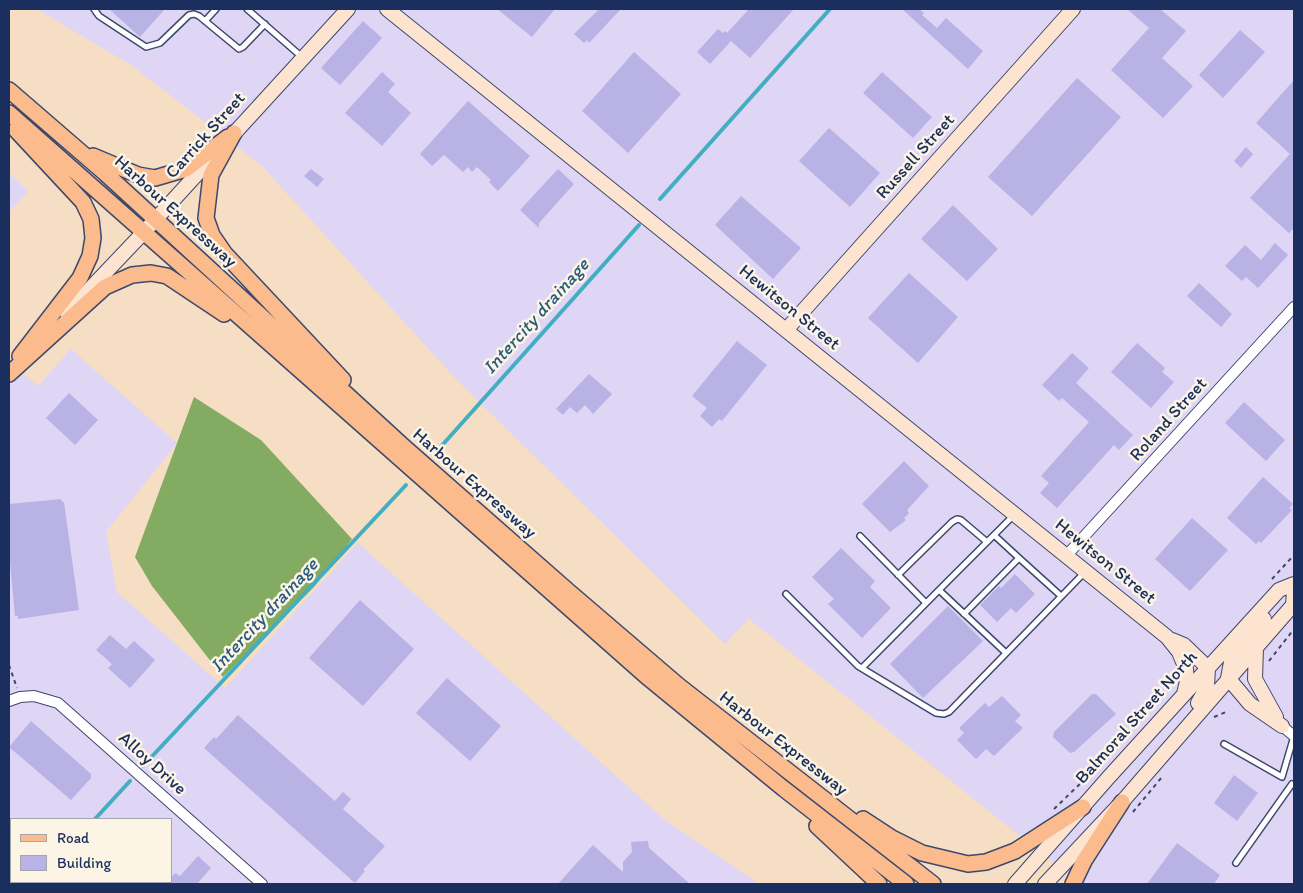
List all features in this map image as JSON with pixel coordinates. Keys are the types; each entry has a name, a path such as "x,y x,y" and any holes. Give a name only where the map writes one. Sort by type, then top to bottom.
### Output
{"main road":[{"name":"Harbour Expressway","path":"9,90 156,220 392,436 679,686 933,884"},
{"name":"Harbour Expressway","path":"9,113 646,676 906,884"},
{"path":"9,121 83,202 91,219 94,238 90,256 80,278 9,374"},
{"path":"76,148 138,176 155,178 186,168 234,133"},
{"path":"234,133 211,175 206,218 212,235 225,254 310,342 392,436"},
{"path":"9,374 105,287 132,275 151,273 167,276 194,292 292,363"},
{"path":"744,756 879,884"},
{"path":"781,766 892,838 922,853 968,864 986,862 1015,851 1083,806"},
{"path":"1072,884 1084,860 1127,808"}],"street":[{"name":"Carrick Street","path":"9,374 156,220 348,9"},
{"name":"Hewitson Street","path":"387,9 1167,637"},
{"name":"Russell Street","path":"786,330 1073,9"},
{"name":"Roland Street","path":"1067,555 1294,307"},
{"path":"1228,678 1232,657 1294,585"},
{"name":"Balmoral Street North","path":"1015,884 1083,806 1279,590 1294,585"},
{"path":"1148,771 1293,605 1294,591"},
{"path":"1045,884 1127,808 1148,771 1202,698 1207,687 1208,668 1184,645 1167,637"},
{"path":"1167,637 1179,652 1186,669 1187,681 1184,694"},
{"path":"1256,647 1255,679 1266,704 1282,726"},
{"path":"1228,678 1250,704 1294,736"},
{"name":"Alloy Drive","path":"9,701 20,697 34,696 48,699 68,710 262,884"}],"lane":[{"path":"94,9 99,16 146,47 160,43 189,15 200,16 238,49 243,47 265,24"},
{"path":"205,21 216,9"},
{"path":"247,9 302,58"},
{"path":"862,668 1015,514"},
{"path":"898,575 957,519 961,520 987,542"},
{"path":"994,535 1062,596"},
{"path":"860,536 926,603"},
{"path":"964,614 1019,558"},
{"path":"786,594 862,668 936,713 944,714 949,712 1086,571"},
{"path":"939,590 1006,653"},
{"path":"1282,777 1294,736"},
{"path":"1224,744 1293,785 1236,863"}],"path":[{"path":"1266,665 1294,629"},
{"path":"9,665 20,697"},
{"path":"1212,718 1226,712"},
{"path":"1052,810 1114,751"},
{"path":"1127,808 1163,777"}],"shaded area":[{"path":"37,9 1294,9 1294,884 1080,884 749,619 725,644 456,379 261,165 131,65"},
{"path":"9,173 28,191 9,212"},
{"path":"71,349 177,443 106,532 117,592 225,688 358,543 665,820 759,884 9,884 9,363 38,386"}],"green space":[{"path":"194,397 261,440 352,539 314,587 223,677 152,586 135,557"}],"building":[{"path":"109,9 165,9 140,37"},
{"path":"497,9 555,9 532,37"},
{"path":"599,9 621,9 589,43 587,40 584,43 574,34"},
{"path":"749,9 794,9 750,58 731,41 710,64 697,52 718,29 723,33 725,31 727,33"},
{"path":"902,9 919,9 924,13 922,15 937,28 946,18 983,51 968,69"},
{"path":"1127,9 1160,9 1186,31 1162,58 1193,86 1163,118 1111,70 1149,28"},
{"path":"363,21 382,38 340,85 321,68"},
{"path":"1240,30 1265,52 1223,98 1199,75"},
{"path":"634,52 681,94 628,153 582,111"},
{"path":"382,72 395,84 388,92 411,113 382,146 345,113"},
{"path":"882,72 932,117 913,138 863,93"},
{"path":"1077,78 1121,117 1032,216 988,177"},
{"path":"1294,80 1294,228 1289,233 1250,198 1290,154 1256,123"},
{"path":"468,101 530,156 498,191 489,182 491,180 477,167 472,172 468,167 463,172 444,155 432,166 420,154"},
{"path":"829,128 880,173 850,207 799,161"},
{"path":"1246,147 1253,154 1241,168 1234,161"},
{"path":"311,169 324,179 317,187 304,176"},
{"path":"558,169 574,184 539,223 539,228 520,210"},
{"path":"741,196 801,248 773,279 715,225"},
{"path":"953,205 998,249 967,281 921,239"},
{"path":"1275,243 1288,255 1258,288 1246,277 1242,281 1225,266 1245,245 1261,260"},
{"path":"909,273 958,317 918,363 868,318"},
{"path":"1199,283 1232,314 1221,327 1187,296"},
{"path":"737,341 767,365 722,421 719,419 712,427 700,416 707,408 692,396"},
{"path":"1137,343 1165,368 1162,372 1174,382 1151,408 1111,372"},
{"path":"1072,353 1089,368 1076,383 1133,435 1119,450 1114,445 1057,508 1040,493 1049,483 1041,476 1089,422 1062,398 1059,401 1042,385"},
{"path":"589,374 612,394 593,414 585,405 577,413 570,407 563,415 556,409"},
{"path":"69,393 98,420 75,445 46,418"},
{"path":"1244,402 1285,440 1266,461 1225,423"},
{"path":"904,461 929,486 907,510 909,513 904,518 906,520 890,532 862,504"},
{"path":"1263,477 1293,504 1289,508 1292,510 1261,543 1259,541 1256,544 1227,518"},
{"path":"61,499 64,502 79,610 18,619 18,616 15,616 9,552 9,504"},
{"path":"1192,518 1228,550 1190,591 1155,559"},
{"path":"841,548 875,581 870,587 891,608 862,638 828,604 834,599 812,577"},
{"path":"1015,574 1035,594 1016,613 1011,608 997,622 980,605 999,586 1001,588"},
{"path":"360,600 414,649 363,706 309,658"},
{"path":"948,606 983,641 923,698 890,664"},
{"path":"110,635 126,649 134,641 155,660 130,688 108,668 112,664 96,650"},
{"path":"447,678 501,726 470,761 416,713"},
{"path":"1092,694 1096,694 1116,714 1074,752 1070,753 1053,737 1054,732"},
{"path":"1002,696 1021,715 1015,721 1023,728 994,756 986,749 976,759 957,740 964,733 959,728 985,703 989,707"},
{"path":"238,715 335,801 343,792 351,799 343,809 385,846 363,870 365,871 355,883 204,748 214,737 216,739"},
{"path":"31,721 91,774 91,778 71,800 9,747"},
{"path":"1234,775 1258,793 1237,821 1214,803"},
{"path":"648,841 649,848 690,884 558,884 593,845 623,872 623,862 632,852 631,842"},
{"path":"1177,843 1220,875 1214,884 1147,884"},
{"path":"198,856 211,868 197,884 165,884 172,883 172,877 175,873 180,876"}],"waterway":[{"name":"Intercity drainage","path":"660,199 830,9"},
{"name":"Intercity drainage","path":"437,451 639,225"},
{"name":"Intercity drainage","path":"143,766 406,485"},
{"name":"Intercity drainage","path":"96,818 130,781"}]}
